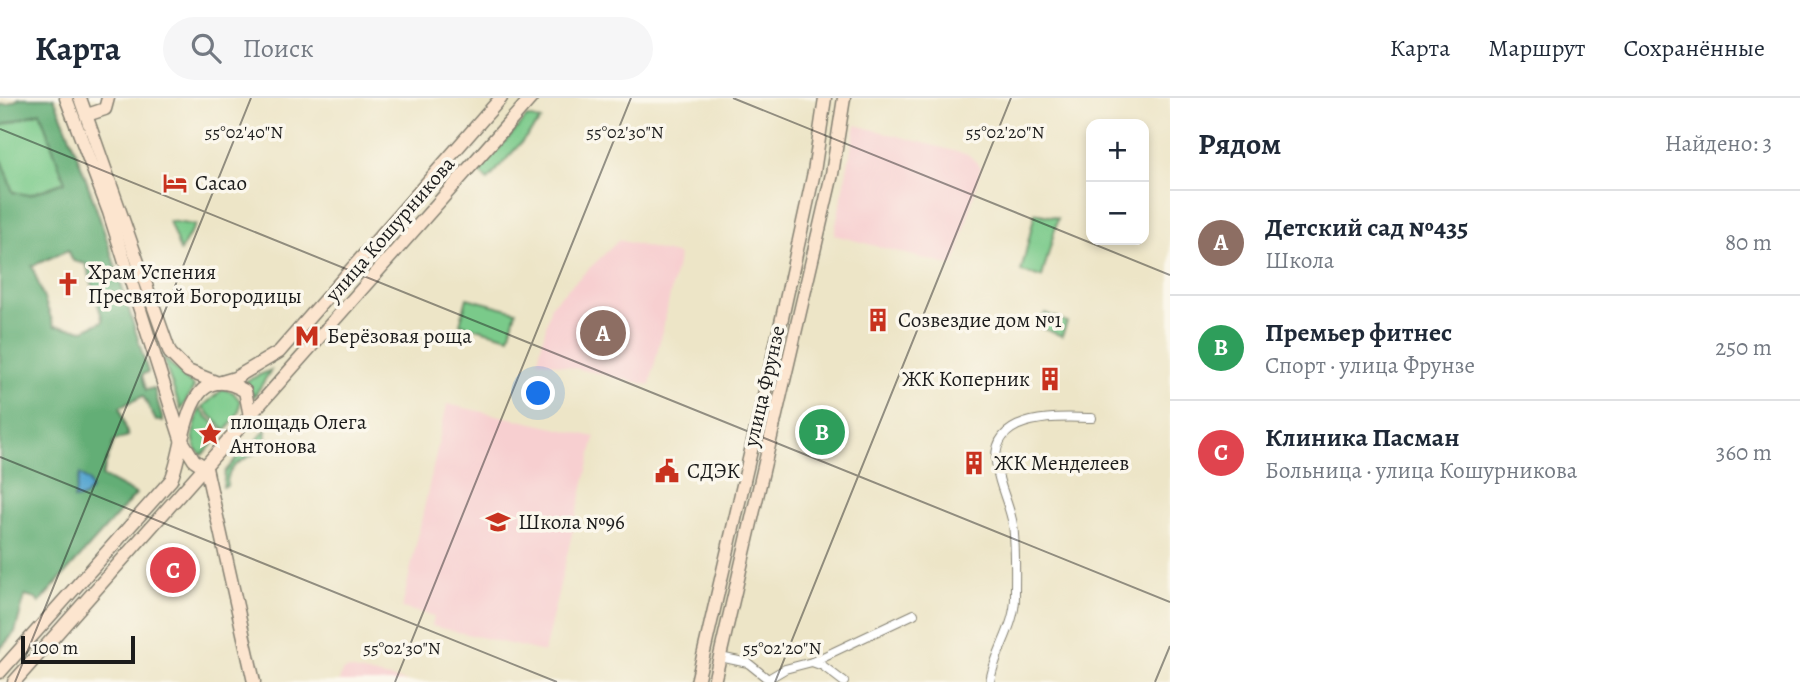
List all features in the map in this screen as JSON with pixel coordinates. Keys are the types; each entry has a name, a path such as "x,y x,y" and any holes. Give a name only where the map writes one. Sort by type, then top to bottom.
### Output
{"main road":[{"path":"66,98 117,237 181,439 194,460 206,468 254,682"},
{"path":"14,682 250,416 245,391 188,371 165,344 80,98"},
{"path":"87,115 105,109 108,98"},
{"name":"улица Кошурникова","path":"218,383 235,378 273,359 501,98"},
{"name":"улица Кошурникова","path":"250,416 531,98"},
{"name":"улица Фрунзе","path":"696,682 769,376 814,172 825,98"},
{"name":"улица Фрунзе","path":"714,682 832,174 844,98"},
{"path":"769,376 786,379"},
{"path":"0,672 156,498 178,464 184,421 193,402 204,390 218,383"},
{"path":"751,451 768,454"}],"street":[{"path":"990,682 1016,598 1013,526 995,456 999,443 1006,431 1024,421 1092,418"},
{"path":"720,657 748,663 768,680 785,669 812,662 914,614"},
{"path":"812,662 823,666 844,682"}],"shaded area":[{"path":"856,125 969,155 981,167 958,254 952,266 834,235"},
{"path":"619,240 679,255 650,385 538,360 551,305"},
{"name":"Школа №96","path":"447,404 595,437 544,652 432,626 434,616 402,608"},
{"path":"349,669 408,682 339,682 342,671"}],"green space":[{"path":"20,98 54,98 81,165 116,268 148,372 142,375 146,390 154,388 163,421 156,421 143,396 120,407 128,436 114,441 102,476 136,494 39,603 36,599 25,596 15,632 0,649 0,157 13,192 29,195 65,182 40,112 0,126 0,105","holes":["68,250 73,261 86,264 103,321 84,330 54,326 32,266"]},
{"path":"40,112 65,182 28,195 13,192 0,157 0,126"},
{"path":"527,117 541,120 488,180 478,172"},
{"path":"1035,213 1058,218 1042,277 1021,272"},
{"path":"169,221 195,225 180,251"},
{"path":"467,298 516,311 509,337 460,324"},
{"path":"1045,313 1067,322 1062,336 1039,327"},
{"path":"162,356 194,387 181,410"},
{"path":"271,370 254,397 246,381"},
{"path":"223,389 233,392 240,401 239,412 226,431 202,407"},
{"path":"199,409 224,433 202,455 196,450 193,435"},
{"path":"266,429 265,447 235,466 227,486 223,487 225,472 245,448 251,448"}],"water":[{"path":"80,474 89,482 91,489 85,497 74,499"}],"place":[{"name":"Cacao","path":"175,183"},
{"name":"Храм Успения Пресвятой Богородицы","path":"68,284"},
{"name":"Созвездие дом №1","path":"878,320"},
{"name":"Детский сад №435","path":"603,333"},
{"name":"Берёзовая роща","path":"307,336"},
{"name":"ЖК Коперник","path":"1050,379"},
{"name":"Премьер фитнес","path":"822,432"},
{"name":"площадь Олега Антонова","path":"210,434"},
{"name":"ЖК Менделеев","path":"974,463"},
{"name":"СДЭК","path":"667,471"},
{"name":"Школа №96","path":"498,522"},
{"name":"Клиника Пасман","path":"173,570"}]}
